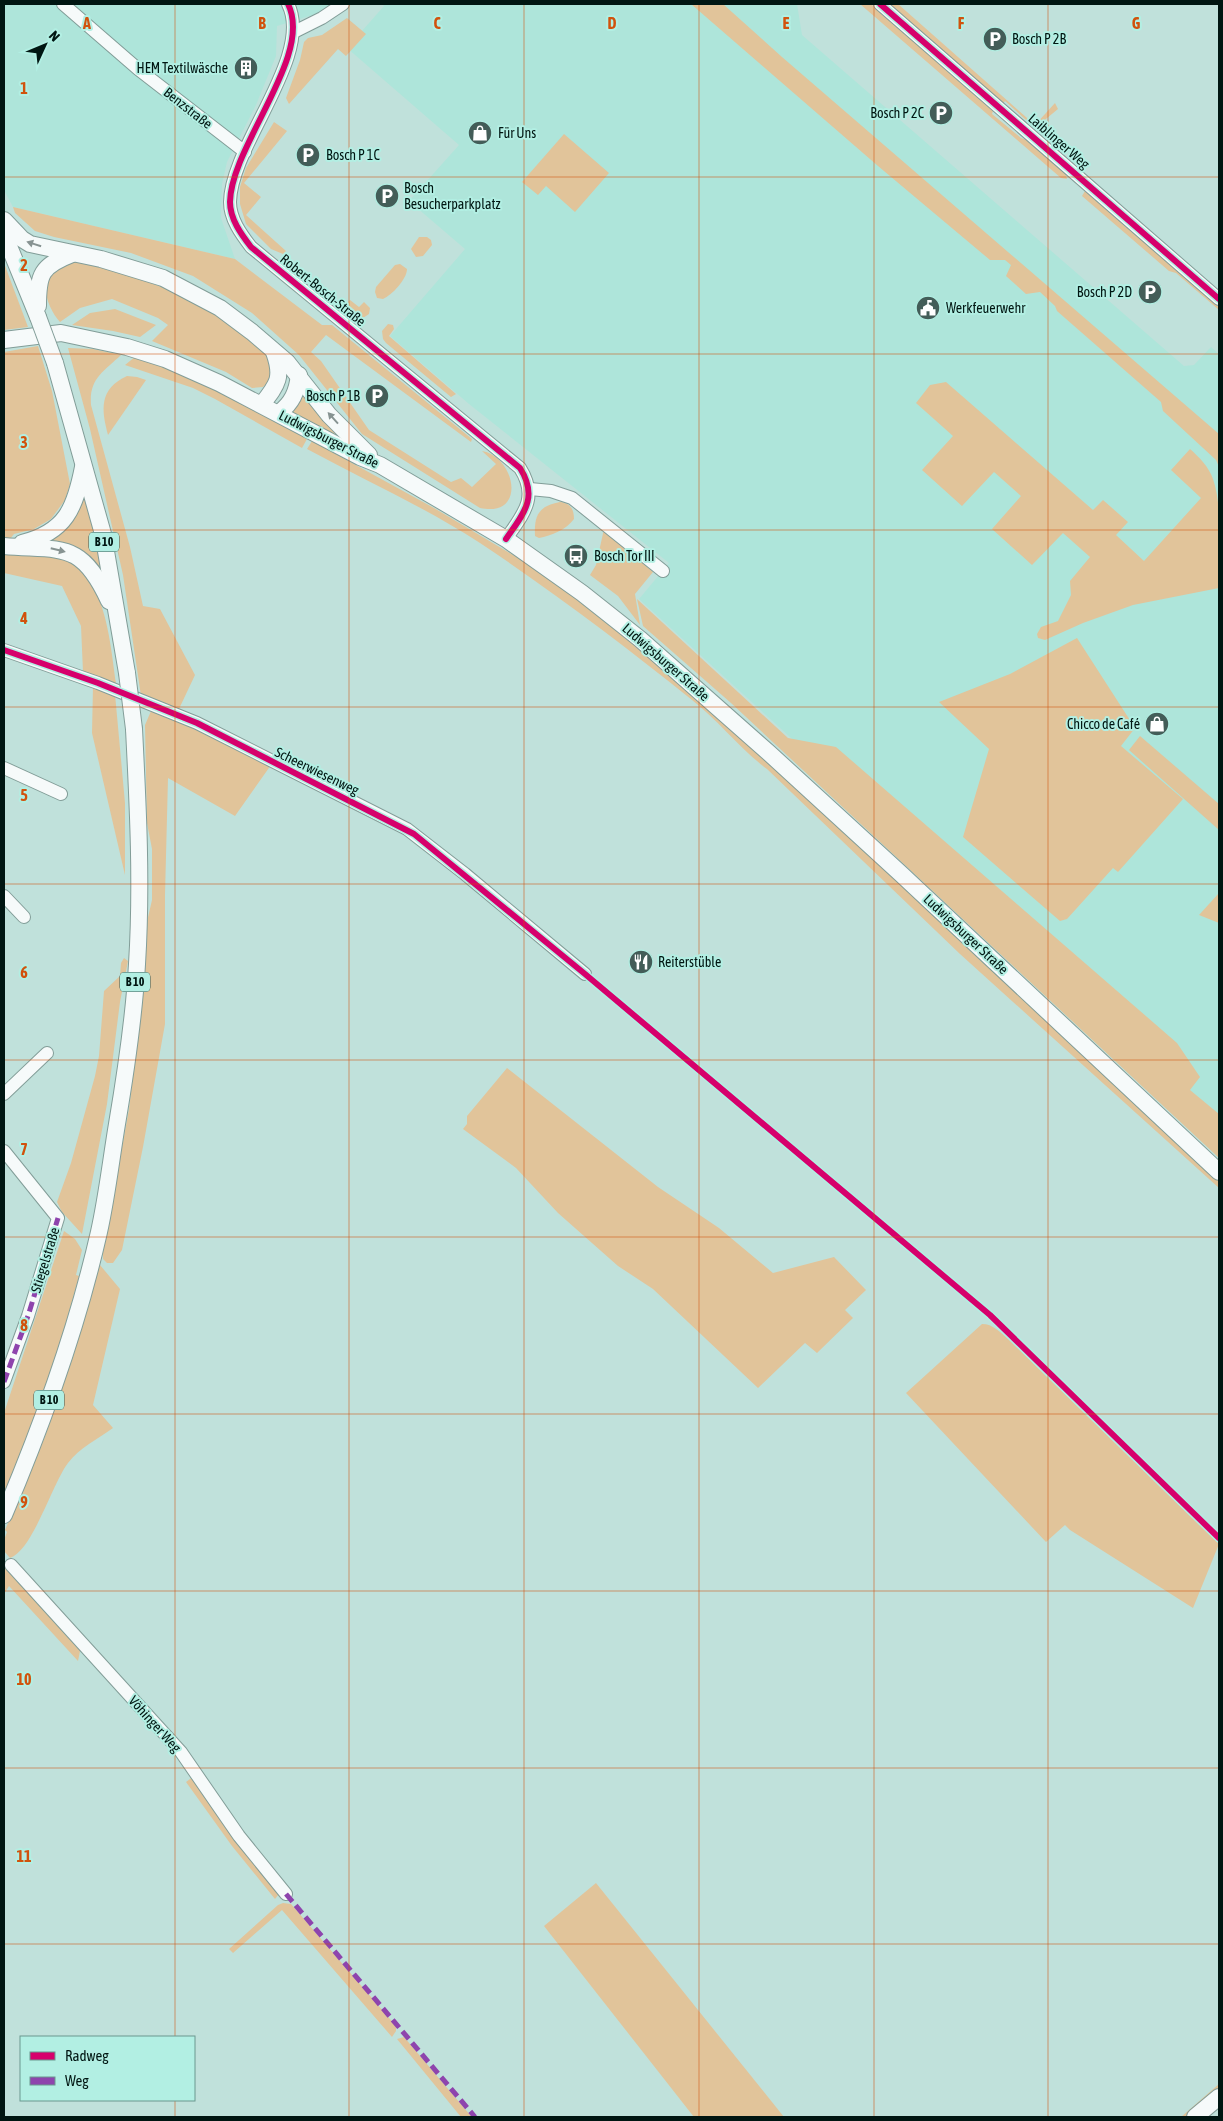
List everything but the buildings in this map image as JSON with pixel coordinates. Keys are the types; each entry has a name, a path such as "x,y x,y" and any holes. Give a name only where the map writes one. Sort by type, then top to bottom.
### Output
{"main road":[{"path":"4,220 22,239 30,244 128,266 163,278 191,291 220,308 252,332 299,376 329,415 380,465"},
{"name":"B 10","path":"4,234 56,363 103,534 120,624 134,729 139,862 137,964 129,1051 108,1190 86,1282 67,1348 4,1515"},
{"path":"38,316 38,285 41,275 56,260 72,254"},
{"name":"Ludwigsburger Straße","path":"4,340 61,333 127,347 165,359 262,404 360,457 380,465 506,539 582,593 640,639 762,746 1219,1172"},
{"path":"262,404 272,391 279,375 274,352"},
{"path":"279,413 288,406 294,396 299,376"},
{"path":"7,546 45,536 64,520 71,510 84,462"},
{"path":"7,546 63,550 84,562 99,579 120,624"},
{"path":"1195,2117 1219,2097"}],"street":[{"name":"Benzstraße","path":"64,4 138,69 245,152"},
{"name":"Robert-Bosch-Straße","path":"288,4 293,18 294,32 288,54 277,84 245,152 233,184 230,203 239,232 251,247 520,468 530,490"},
{"path":"294,32 322,18 343,4"},
{"name":"Laiblinger Weg","path":"880,4 1219,299"},
{"path":"506,539 527,505 530,490 551,491 572,498 663,571"},
{"name":"Scheerwiesenweg","path":"4,650 98,683 197,724 407,829 465,874 585,974"},
{"path":"4,768 61,794"},
{"path":"4,896 24,917"},
{"path":"4,1094 47,1053"},
{"name":"Stiegelstraße","path":"4,1151 58,1218 28,1316 4,1382"},
{"name":"Vöhinger Weg","path":"11,1565 181,1752 239,1836 286,1894"}],"shaded area":[{"path":"4,4 330,4 316,14 277,26 276,56 256,105 227,162 222,184 221,218 235,259 13,207 4,190"},
{"path":"382,4 797,4 802,35 1184,366 1194,365 1211,347 1219,354 1219,1138 941,875 639,599 669,563 469,404 390,336 465,249 409,201 459,145 347,48 384,6"},
{"path":"691,4 723,4 1219,434 1219,467 1216,460 1163,411 1161,402 1057,311 1055,306 1040,292 1026,294 1006,276 1011,265 1005,260 990,260"},
{"path":"860,4 871,4 993,111 992,114 1021,138 1029,141 1065,172 1067,179 1061,178"},
{"path":"889,4 898,4 1035,125 1055,103 1058,109 1035,128 1005,101 1003,104"},
{"path":"347,18 366,34 346,56 338,49 289,104 286,98 300,60 304,42 308,38 322,35"},
{"path":"274,122 287,131 244,183 261,197 246,215 286,251 283,254 271,249 246,224 240,204 240,187 246,168"},
{"path":"564,134 609,173 575,212 546,186 538,195 522,182"},
{"path":"1085,191 1219,307 1219,310 1176,273 1169,271 1082,196"},
{"path":"13,207 235,259 322,325 332,325 472,439 471,442 326,335 311,352 321,361 369,430 451,482 461,478 472,487 496,464 482,451 494,456 503,464 509,474 510,496 505,504 495,509 480,508 362,434 299,355 252,313 193,276 131,253 54,237 35,231 15,213"},
{"path":"419,237 427,237 431,240 432,245 423,256 416,257 411,249"},
{"path":"75,262 129,275 184,296 210,310 234,325 256,343 275,363 272,379 263,387 252,388 226,372 152,341 168,325 158,318 112,299 80,308 60,322 49,304 46,283 57,267"},
{"path":"4,263 28,327 4,330"},
{"path":"400,264 407,269 402,282 387,297 383,299 377,298 376,287 395,265"},
{"path":"350,300 359,307 364,302 370,308 369,314 363,318 356,318 345,306"},
{"path":"115,309 156,325 140,337 72,325 90,313"},
{"path":"388,324 393,325 394,329 389,336 456,394 451,397 386,343 383,339 382,331"},
{"path":"38,346 52,391 70,484 65,500 51,519 34,529 14,534 10,539 4,539 4,352"},
{"path":"68,348 93,349 121,355 103,371 95,382 92,389 91,405 130,547 143,606 160,609 195,675 178,711 141,696 123,575 90,429"},
{"path":"136,356 218,389 307,439 302,448 193,388 125,365"},
{"path":"127,376 146,380 108,435 104,417 104,401 111,387"},
{"path":"946,382 1093,510 1103,500 1128,522 1116,535 1144,561 1201,498 1171,470 1190,449 1209,470 1216,491 1220,533 1219,588 1133,605 1083,623 1045,640 1038,638 1037,634 1041,627 1058,621 1071,595 1070,581 1090,557 1063,533 1032,565 992,529 1021,496 994,472 962,506 922,470 953,436 916,403 930,385"},
{"path":"298,385 380,465 279,413"},
{"path":"312,441 434,508 530,565 586,605 702,698 1219,1179 1219,1188 960,954 767,769 692,700 588,619 507,561 438,517 307,449"},
{"path":"82,498 85,498 89,506 103,567 101,571 51,539"},
{"path":"560,502 571,507 574,519 554,534 539,538 535,536 535,523 539,513 547,506"},
{"path":"604,529 653,572 635,594 640,625 618,596 590,575 596,565"},
{"path":"4,554 56,556 77,566 97,594 103,611 108,630 116,683 83,672 81,626 62,586 4,573"},
{"path":"637,599 788,738 836,747 1177,1043 1200,1077 1190,1090 1219,1114 1219,1158 731,703 643,626"},
{"path":"1077,638 1135,728 1121,746 1183,799 1118,872 1113,868 1067,919 1060,921 963,837 989,749 939,702 1010,674"},
{"path":"93,686 115,694 125,803 125,875 92,733"},
{"path":"151,711 195,729 271,765 235,816 168,778 165,895 165,1024 122,1250 113,1263 107,1263 103,1259 103,1252 129,1109 138,1034 146,926 152,900 152,849 147,823 145,725"},
{"path":"1140,736 1219,804 1219,830 1129,750"},
{"path":"1219,893 1219,923 1199,915"},
{"path":"124,958 128,961 120,1002 107,1104 82,1234 62,1212 57,1202 71,1163 95,1076 99,1056 104,991 120,976 121,963"},
{"path":"507,1068 658,1187 719,1228 773,1273 834,1257 866,1290 845,1310 853,1318 817,1353 805,1343 758,1388 653,1289 618,1266 558,1213 516,1168 463,1129 467,1124 467,1116"},
{"path":"64,1231 75,1239 82,1250 76,1275 79,1276 46,1386 4,1494 4,1413"},
{"path":"100,1265 120,1289 93,1405 113,1428 83,1448 68,1463 27,1543 10,1558 4,1551 4,1540 7,1532 5,1530 44,1439 73,1357"},
{"path":"982,1324 993,1327 1008,1339 1219,1544 1193,1608 1065,1525 1046,1542 906,1393"},
{"path":"4,1566 81,1646 78,1661 9,1586 4,1594"},
{"path":"194,1776 279,1894 275,1899 232,1846 186,1782"},
{"path":"596,1883 784,2117 694,2117 544,1926"},
{"path":"283,1903 291,1904 396,2026 396,2031 392,2037 282,1910 233,1953 229,1949 278,1905"},
{"path":"404,2037 472,2117 461,2117 397,2039"},
{"path":"1219,2084 1219,2090 1187,2117 1181,2117"}],"marked path":[{"path":"4,1382 28,1316 58,1218"},
{"path":"286,1894 475,2117"}],"cycle path":[{"path":"288,4 293,25 290,49 281,74 243,154 234,179 230,202 234,220 251,247 520,468 526,479 528,497 523,513 506,539"},
{"path":"880,4 1219,299"},
{"path":"4,650 98,683 197,723 414,834 585,974 990,1315 1219,1538"}],"place":[{"name":"Bosch P 2B","path":"995,39"},
{"name":"HEM Textilwäsche","path":"246,68"},
{"name":"Bosch P 2C","path":"941,113"},
{"name":"Für Uns","path":"480,133"},
{"name":"Bosch P 1C","path":"308,155"},
{"name":"Bosch Besucherparkplatz","path":"387,196"},
{"name":"Bosch P 2D","path":"1150,292"},
{"name":"Werkfeuerwehr","path":"928,308"},
{"name":"Bosch P 1B","path":"377,396"},
{"name":"Bosch Tor III","path":"576,556"},
{"name":"Chicco de Café","path":"1157,724"},
{"name":"Reiterstüble","path":"641,962"}]}
